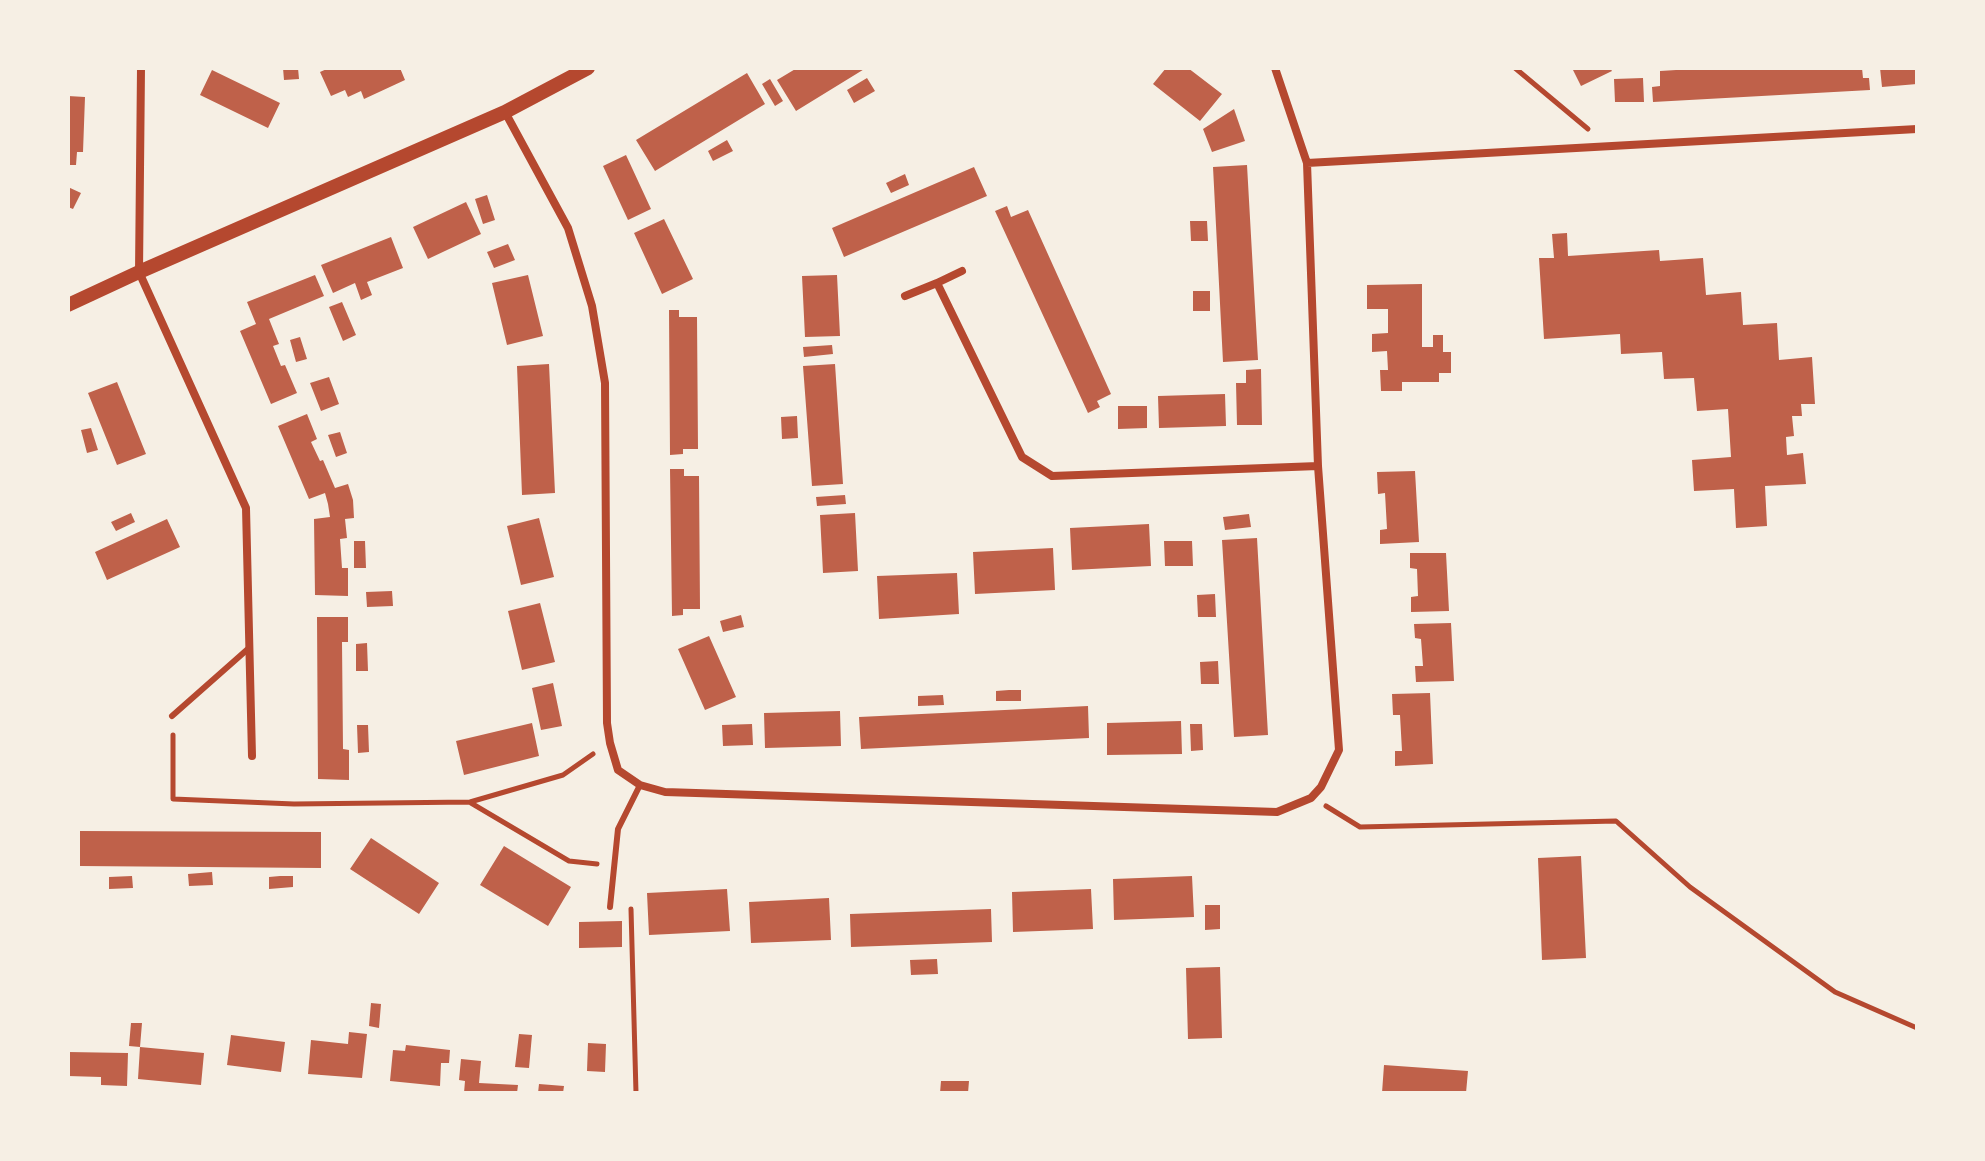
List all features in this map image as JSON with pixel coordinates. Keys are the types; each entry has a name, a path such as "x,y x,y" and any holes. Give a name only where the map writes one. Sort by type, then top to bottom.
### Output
{"street":[{"path":"141,68 139,272 246,508 252,756"},
{"path":"68,305 505,112 588,68"},
{"path":"505,112 568,228 592,306 605,383 607,723 618,770 640,785 665,792 1277,812 1311,798 1321,787 1339,750 1318,466 1307,163 1275,68"},
{"path":"1307,163 1917,129"},
{"path":"905,296 962,271"},
{"path":"937,283 1022,457 1052,476 1318,466"}],"lane":[{"path":"172,716 249,648"},
{"path":"610,907 618,829 640,785"}],"path":[{"path":"1515,68 1610,147"},
{"path":"172,716 173,799 294,804 470,802 563,775 610,743"},
{"path":"1311,798 1360,827 1616,821 1690,887 1835,992 1917,1028"},
{"path":"470,802 569,861 614,866"},
{"path":"631,908 636,1093"}],"building":[{"path":"283,68 298,68 299,79 284,80"},
{"path":"329,68 400,68 405,80 364,99 361,91 348,97 345,90 331,96 320,72"},
{"path":"797,68 866,68 796,111 777,80"},
{"path":"1166,68 1188,68 1222,94 1200,121 1153,84"},
{"path":"1572,68 1610,68 1612,71 1581,86"},
{"path":"1862,68 1863,78 1869,78 1870,90 1653,102 1652,87 1660,86 1660,71"},
{"path":"1880,68 1917,68 1917,84 1882,87"},
{"path":"212,70 280,103 268,128 200,95"},
{"path":"747,73 765,104 655,171 636,140"},
{"path":"867,78 875,91 854,103 847,90"},
{"path":"1643,78 1644,102 1615,102 1614,79"},
{"path":"770,79 783,101 775,106 762,84"},
{"path":"68,96 85,97 83,152 77,152 76,165 68,165"},
{"path":"1234,109 1245,141 1212,152 1203,129"},
{"path":"727,140 733,151 713,161 708,151"},
{"path":"626,155 651,209 628,220 603,166"},
{"path":"1247,165 1258,360 1223,362 1213,167"},
{"path":"974,167 987,196 844,257 832,228"},
{"path":"905,174 909,185 891,193 886,183"},
{"path":"68,187 81,193 73,209 68,207"},
{"path":"487,195 495,220 483,224 475,199"},
{"path":"466,202 481,234 428,259 413,227"},
{"path":"1007,206 1011,217 1028,210 1111,394 1097,401 1100,407 1088,413 995,211"},
{"path":"664,219 693,279 662,294 634,233"},
{"path":"1190,221 1207,221 1208,241 1191,241"},
{"path":"1567,233 1568,256 1659,250 1660,261 1703,258 1706,295 1741,292 1743,325 1777,323 1779,360 1812,357 1815,404 1801,404 1802,416 1792,416 1794,436 1786,437 1787,455 1803,453 1806,484 1765,486 1767,526 1736,528 1734,489 1694,491 1692,460 1731,457 1728,409 1697,411 1694,378 1664,379 1662,352 1621,354 1620,334 1544,339 1539,258 1554,258 1552,234"},
{"path":"391,237 403,268 367,282 372,295 361,300 355,283 333,293 321,265"},
{"path":"508,244 515,260 494,268 487,252"},
{"path":"315,275 324,296 269,319 279,344 273,346 297,393 271,404 240,331 256,324 247,302"},
{"path":"528,275 543,336 507,345 492,283"},
{"path":"837,275 840,336 805,337 802,276"},
{"path":"1422,284 1422,347 1433,347 1433,335 1443,335 1443,352 1451,352 1451,373 1439,373 1439,382 1402,382 1402,391 1381,391 1380,370 1388,370 1387,351 1372,352 1372,334 1388,333 1388,309 1367,309 1367,285"},
{"path":"1193,291 1210,291 1210,311 1193,311"},
{"path":"342,302 356,335 343,341 329,307"},
{"path":"669,310 679,310 679,317 697,317 698,449 683,449 683,454 670,455"},
{"path":"300,337 307,359 296,362 290,340"},
{"path":"832,345 833,354 804,357 803,347"},
{"path":"549,364 555,493 522,495 517,366"},
{"path":"835,364 843,484 812,486 803,366"},
{"path":"1261,369 1262,425 1237,425 1236,383 1246,383 1246,370"},
{"path":"329,377 339,404 321,411 310,383"},
{"path":"117,382 146,454 117,465 88,393"},
{"path":"1225,394 1226,426 1159,428 1158,396"},
{"path":"1118,406 1147,406 1147,428 1118,429"},
{"path":"307,414 317,439 311,442 320,461 323,460 335,488 348,484 353,500 354,518 345,519 347,538 340,539 342,568 348,568 348,596 315,595 314,519 330,517 328,504 325,493 309,499 278,426"},
{"path":"797,416 798,438 782,439 781,417"},
{"path":"91,428 98,450 87,453 81,430"},
{"path":"340,432 347,453 336,457 328,435"},
{"path":"670,469 684,469 684,476 699,476 700,609 683,609 683,615 672,616"},
{"path":"1415,471 1419,542 1380,544 1380,530 1387,529 1385,493 1378,494 1377,472"},
{"path":"845,495 846,504 817,506 816,497"},
{"path":"131,513 135,522 116,531 111,522"},
{"path":"855,513 858,571 823,573 820,515"},
{"path":"1249,514 1251,527 1225,530 1223,517"},
{"path":"539,518 554,577 521,585 507,526"},
{"path":"167,519 180,547 107,580 95,552"},
{"path":"1149,524 1151,566 1072,570 1070,528"},
{"path":"1257,538 1268,735 1234,737 1222,540"},
{"path":"354,541 365,541 366,568 354,568"},
{"path":"1164,541 1192,541 1193,566 1165,566"},
{"path":"1053,548 1055,590 975,594 973,552"},
{"path":"1410,553 1446,553 1449,611 1411,612 1411,597 1418,596 1417,569 1410,568"},
{"path":"957,573 959,614 879,619 877,576"},
{"path":"392,591 393,606 367,607 366,592"},
{"path":"1215,594 1216,617 1198,617 1197,595"},
{"path":"540,603 555,662 522,670 508,611"},
{"path":"741,615 744,627 723,632 720,621"},
{"path":"317,617 348,617 348,642 342,642 343,749 349,750 349,780 318,779"},
{"path":"1451,623 1454,681 1416,682 1415,666 1423,666 1421,639 1415,638 1414,624"},
{"path":"709,636 736,697 705,710 678,649"},
{"path":"367,643 368,671 356,671 356,644"},
{"path":"1218,661 1219,684 1201,684 1200,662"},
{"path":"553,683 562,726 541,730 532,688"},
{"path":"1021,690 1021,701 996,701 996,691"},
{"path":"1430,693 1433,764 1395,766 1395,751 1402,751 1400,715 1393,715 1392,694"},
{"path":"943,695 944,705 918,706 918,696"},
{"path":"1088,706 1089,738 861,749 859,717"},
{"path":"840,711 841,746 765,748 764,713"},
{"path":"1181,721 1182,754 1107,755 1107,723"},
{"path":"532,723 539,756 464,775 456,741"},
{"path":"752,724 753,745 723,746 722,725"},
{"path":"1190,724 1202,724 1203,750 1191,751"},
{"path":"357,725 368,725 369,752 358,753"},
{"path":"80,831 321,832 321,868 80,866"},
{"path":"371,838 439,883 419,914 350,869"},
{"path":"504,846 571,887 548,926 480,885"},
{"path":"1581,856 1586,958 1542,960 1538,858"},
{"path":"212,872 213,885 189,886 188,874"},
{"path":"132,876 133,888 109,889 109,877"},
{"path":"293,876 293,887 269,889 269,877"},
{"path":"1192,876 1194,917 1114,920 1113,879"},
{"path":"727,889 730,931 649,935 647,893"},
{"path":"1091,889 1093,929 1013,932 1012,892"},
{"path":"829,898 831,940 751,943 749,902"},
{"path":"1205,905 1220,905 1220,929 1205,930"},
{"path":"991,909 992,942 851,947 850,914"},
{"path":"622,921 622,947 579,948 579,922"},
{"path":"937,959 938,974 911,975 910,960"},
{"path":"1220,967 1222,1038 1188,1039 1186,968"},
{"path":"371,1003 381,1004 379,1028 369,1026"},
{"path":"131,1023 142,1023 140,1047 129,1046"},
{"path":"349,1032 367,1034 362,1078 308,1074 311,1040 348,1044"},
{"path":"519,1034 532,1035 529,1068 515,1067"},
{"path":"231,1035 285,1042 281,1072 227,1065"},
{"path":"588,1043 606,1044 605,1072 587,1071"},
{"path":"406,1045 450,1050 449,1063 441,1063 440,1086 390,1081 393,1050 405,1051"},
{"path":"140,1047 204,1053 201,1085 138,1079"},
{"path":"68,1052 128,1053 127,1086 101,1085 101,1077 68,1076"},
{"path":"461,1059 481,1061 479,1083 518,1085 517,1093 464,1093 465,1081 459,1080"},
{"path":"1384,1065 1468,1071 1466,1093 1382,1093"},
{"path":"941,1081 969,1081 968,1093 940,1093"},
{"path":"539,1084 564,1086 563,1093 538,1093"}]}
